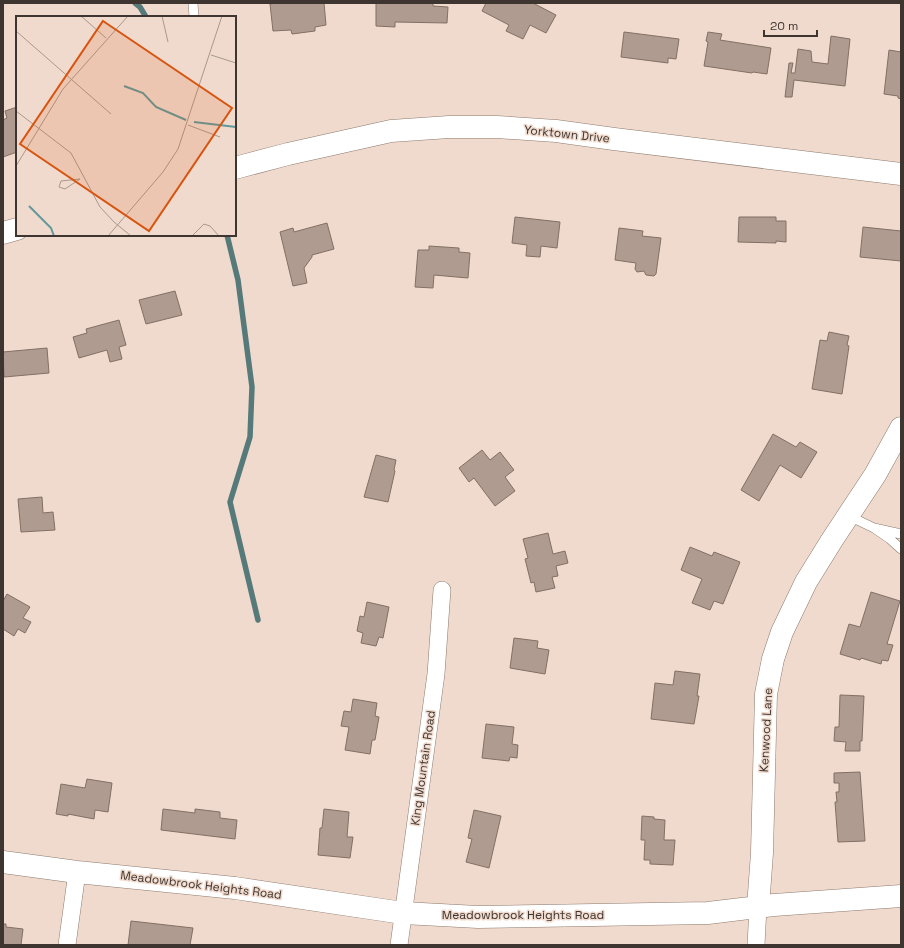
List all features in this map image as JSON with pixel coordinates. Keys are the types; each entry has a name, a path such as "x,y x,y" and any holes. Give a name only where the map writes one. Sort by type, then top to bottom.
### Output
{"street":[{"name":"Yorktown Drive","path":"236,166 391,131 449,127 489,127 556,131 901,174"},
{"path":"3,233 16,229"},
{"name":"Kenwood Lane","path":"756,945 762,853 766,694 773,659 782,632 806,582 875,475 901,428"},
{"name":"King Mountain Road","path":"399,945 436,674 442,590"},
{"name":"Meadowbrook Heights Road","path":"3,862 77,872 235,888 404,913 478,917 673,915 708,913 841,899 901,896"},
{"path":"67,945 77,872"}],"lane":[{"path":"193,3 194,16"},
{"path":"849,516 874,528 901,549"},
{"path":"874,528 901,534"}],"building":[{"path":"324,3 326,25 315,27 315,31 292,34 291,30 273,31 270,4"},
{"path":"376,3 433,3 433,6 448,7 447,23 395,22 395,27 376,26"},
{"path":"486,3 533,3 556,15 546,33 530,25 523,39 506,31 509,25 482,11"},
{"path":"624,32 679,39 676,59 668,58 668,63 621,57"},
{"path":"708,32 722,34 720,40 771,48 767,74 704,66"},
{"path":"831,36 850,39 845,86 794,80 792,97 785,97 789,63 793,63 791,73 795,73 798,49 811,51 812,62 828,64"},
{"path":"889,50 901,52 901,99 898,98 898,96 884,94"},
{"path":"16,107 16,152 3,157 3,120 7,118 5,111"},
{"path":"515,217 560,222 557,248 541,246 540,257 526,256 527,245 512,243"},
{"path":"739,217 776,217 776,221 786,221 786,242 738,242"},
{"path":"327,223 334,249 312,255 304,268 307,283 293,286 280,232 293,228 294,232"},
{"path":"863,227 901,231 901,261 860,257"},
{"path":"619,228 643,231 642,236 661,238 656,274 654,276 646,275 644,271 637,272 635,269 636,263 615,260"},
{"path":"429,246 459,248 459,252 470,253 468,278 434,275 433,288 415,287 418,250 429,250"},
{"path":"175,291 182,315 146,324 139,300"},
{"path":"119,320 126,345 119,347 122,359 110,362 107,350 79,358 73,337 87,333 86,329"},
{"path":"829,332 849,336 842,394 812,389 820,340 827,341"},
{"path":"47,348 49,373 4,377 3,352"},
{"path":"773,434 796,447 800,442 817,452 801,478 780,465 759,501 741,490"},
{"path":"482,450 490,460 500,452 514,470 505,477 515,491 495,506 474,478 469,482 459,468"},
{"path":"376,455 396,460 388,502 364,497"},
{"path":"42,497 43,513 53,512 55,530 21,532 18,499"},
{"path":"548,533 553,554 565,551 568,563 556,566 558,576 552,577 555,588 536,592 534,582 531,583 525,559 528,558 523,539"},
{"path":"690,547 712,556 714,552 740,562 723,604 714,601 710,610 692,603 702,579 681,570"},
{"path":"871,592 900,601 887,644 893,645 888,661 882,660 881,664 840,654 849,624 860,627"},
{"path":"7,594 30,607 23,618 31,622 25,633 18,629 14,636 3,629 3,601"},
{"path":"367,602 389,607 383,638 379,637 376,646 361,643 363,633 357,631 360,616 364,617"},
{"path":"514,638 538,641 537,648 549,650 545,674 510,668"},
{"path":"675,671 700,674 697,696 699,696 694,724 651,719 655,683 673,685"},
{"path":"840,695 864,696 862,741 860,741 860,751 845,751 846,742 834,741 835,727 839,727"},
{"path":"353,699 377,703 375,716 379,717 375,740 372,740 370,754 345,750 349,727 341,726 344,711 351,712"},
{"path":"486,724 514,727 512,744 518,745 517,758 510,757 509,761 482,758"},
{"path":"860,772 865,841 838,842 835,802 837,802 836,792 839,792 839,783 834,783 834,773"},
{"path":"87,779 112,783 108,812 95,810 94,819 68,814 68,816 56,814 61,784 85,788"},
{"path":"163,809 195,813 195,809 220,812 220,818 237,820 235,839 161,830"},
{"path":"324,809 349,812 347,837 353,837 350,858 318,855 320,828 322,828"},
{"path":"474,810 501,816 489,868 466,862 472,839 468,838"},
{"path":"642,816 665,820 664,840 675,840 673,865 650,864 650,860 644,860 645,840 641,840"},
{"path":"131,921 193,928 190,945 128,945"},
{"path":"3,924 6,924 6,927 23,929 21,945 3,945"}],"waterway":[{"path":"135,3 140,7 145,16"},
{"path":"227,236 238,280 252,387 250,437 230,502 258,620"}]}
